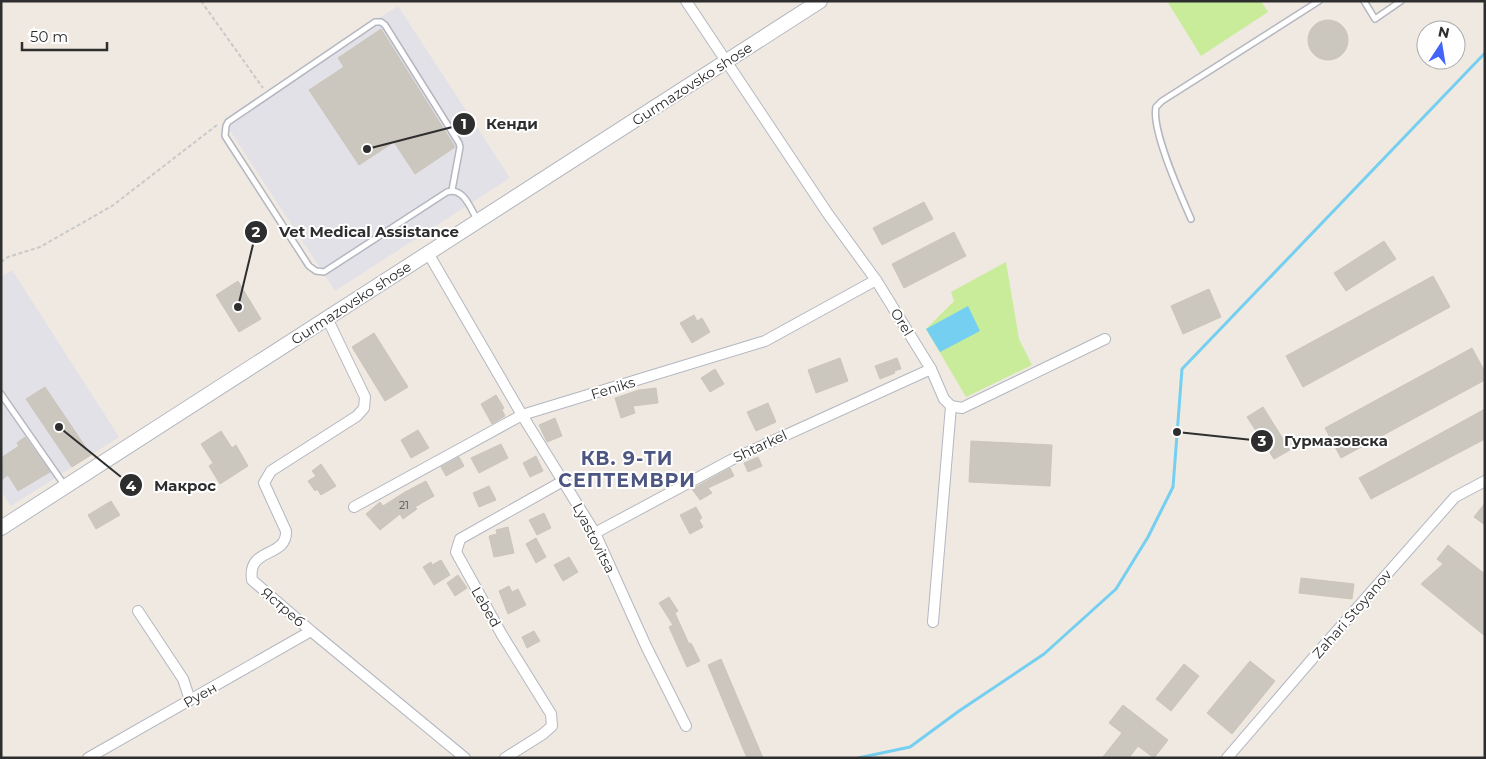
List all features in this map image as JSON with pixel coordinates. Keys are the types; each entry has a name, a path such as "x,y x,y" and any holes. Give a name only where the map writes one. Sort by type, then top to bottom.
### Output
{"street":[{"name":"Orel","path":"686,1 828,214 876,280 931,369 944,399 951,406"},
{"name":"Gurmazovsko shose","path":"5,526 820,1"},
{"name":"Lyastovitsa","path":"428,253 522,416 594,534 646,646 686,726"},
{"name":"Feniks","path":"354,507 522,416 765,341 876,280"},
{"name":"Ястреб","path":"327,318 365,397 364,408 357,416 271,471 264,483 286,531 286,538 281,545 254,561 250,570 252,580 465,758"},
{"path":"933,622 951,406 962,408 1105,339"},
{"name":"Shtarkel","path":"594,534 731,460 931,369"},
{"name":"Lebed","path":"505,758 543,734 552,726 551,714 502,635 456,552 460,539 563,481"},
{"name":"Zahari Stoyanov","path":"1227,758 1456,497 1485,481"},
{"path":"138,611 183,680 190,700"},
{"name":"Руен","path":"88,758 311,631"}],"lane":[{"path":"1191,219 1176,185 1161,139 1156,120 1156,107 1162,101 1319,1"},
{"path":"1364,1 1374,19 1401,1"},
{"path":"452,190 460,147 459,143 385,25 380,22 374,22 228,122 226,126 225,136 309,266 316,271 324,272 452,190 462,194 478,221"},
{"path":"1,394 65,487"}],"path":[{"path":"201,1 264,88"},
{"path":"1,262 8,256 40,247 112,206 218,124"}],"shaded area":[{"path":"398,6 510,178 335,291 223,120"},
{"path":"12,270 119,437 11,506 1,491 1,277"}],"green space":[{"path":"1167,1 1261,1 1268,12 1201,56"},
{"path":"1006,262 1019,339 1032,365 966,397 926,329 954,301 951,292"}],"water":[{"path":"968,306 980,331 940,352 926,329"}],"building":[{"path":"1332,20 1339,23 1345,29 1348,40 1347,48 1339,57 1332,60 1324,60 1317,57 1309,48 1308,36 1311,29 1320,21"},
{"path":"381,29 455,147 415,174 394,142 359,165 309,90 344,67 338,58"},
{"path":"924,202 933,219 882,245 873,228"},
{"path":"954,232 966,256 904,288 892,264"},
{"path":"1384,241 1396,259 1346,291 1334,273"},
{"path":"1433,276 1450,307 1303,387 1286,356"},
{"path":"238,281 261,319 239,332 216,295"},
{"path":"1209,289 1221,317 1183,334 1171,306"},
{"path":"694,315 697,321 702,318 710,332 692,343 680,323"},
{"path":"374,333 408,387 385,401 352,347"},
{"path":"1472,348 1485,372 1485,380 1341,458 1325,428"},
{"path":"840,358 848,381 816,393 808,370"},
{"path":"897,358 901,369 880,379 875,366"},
{"path":"715,369 724,384 710,392 701,378"},
{"path":"45,387 91,455 72,467 26,399"},
{"path":"656,388 658,403 633,406 635,413 621,418 615,398 639,390"},
{"path":"496,395 504,408 502,410 505,416 492,424 481,404"},
{"path":"768,403 776,422 756,431 747,412"},
{"path":"1263,407 1290,450 1274,459 1247,417"},
{"path":"1485,409 1485,439 1371,499 1359,478"},
{"path":"555,418 562,436 547,442 539,425"},
{"path":"418,430 429,448 411,458 401,440"},
{"path":"221,431 232,448 236,445 248,466 220,484 209,466 213,463 201,444"},
{"path":"25,437 50,472 18,491 8,475 1,480 1,458 19,446 17,443"},
{"path":"971,441 1052,445 1050,486 969,482"},
{"path":"501,444 508,458 479,473 471,458"},
{"path":"536,456 543,471 530,477 523,463"},
{"path":"459,457 464,466 446,476 441,467"},
{"path":"758,457 762,466 748,472 744,463"},
{"path":"321,464 336,486 321,495 317,489 315,491 308,481 316,476 312,471"},
{"path":"730,468 734,476 708,488 712,493 700,500 692,489"},
{"path":"426,481 434,496 415,507 417,509 403,519 400,514 380,530 366,514 380,502 383,506"},
{"path":"489,486 496,500 479,507 473,493"},
{"path":"111,501 120,515 96,529 88,515"},
{"path":"1485,503 1485,525 1474,517"},
{"path":"696,507 702,518 699,520 703,527 690,534 680,515"},
{"path":"544,513 551,528 537,535 529,520"},
{"path":"508,527 514,553 494,557 489,536 497,534 496,530"},
{"path":"536,538 546,557 536,563 526,544"},
{"path":"1448,545 1485,574 1485,636 1421,584 1443,564 1437,559"},
{"path":"569,557 578,572 563,581 554,565"},
{"path":"441,560 450,575 434,585 423,567 431,562 432,565"},
{"path":"458,575 467,588 455,596 447,583"},
{"path":"1301,578 1354,584 1352,599 1299,593"},
{"path":"509,586 512,592 518,589 526,605 508,614 499,591"},
{"path":"669,597 678,611 675,613 689,644 691,643 700,661 687,667 669,627 673,625 659,603"},
{"path":"534,631 540,641 527,648 522,637"},
{"path":"721,659 763,758 747,758 708,665"},
{"path":"1250,661 1275,681 1232,734 1207,713"},
{"path":"1184,664 1199,676 1171,711 1156,699"},
{"path":"1123,705 1168,740 1154,758 1138,746 1129,758 1102,758 1122,733 1109,723"}],"waterway":[{"path":"858,758 910,747 959,711 1044,654 1116,589 1148,537 1173,487 1182,369 1485,53"}],"place":[{"name":"Кенди","path":"367,149"},
{"name":"Vet Medical Assistance","path":"238,307"},
{"name":"Макрос","path":"59,427"},
{"name":"Гурмазовска","path":"1177,432"}],"district":[{"name":"КВ. 9-ТИ СЕПТЕМВРИ","path":"627,469"}]}
